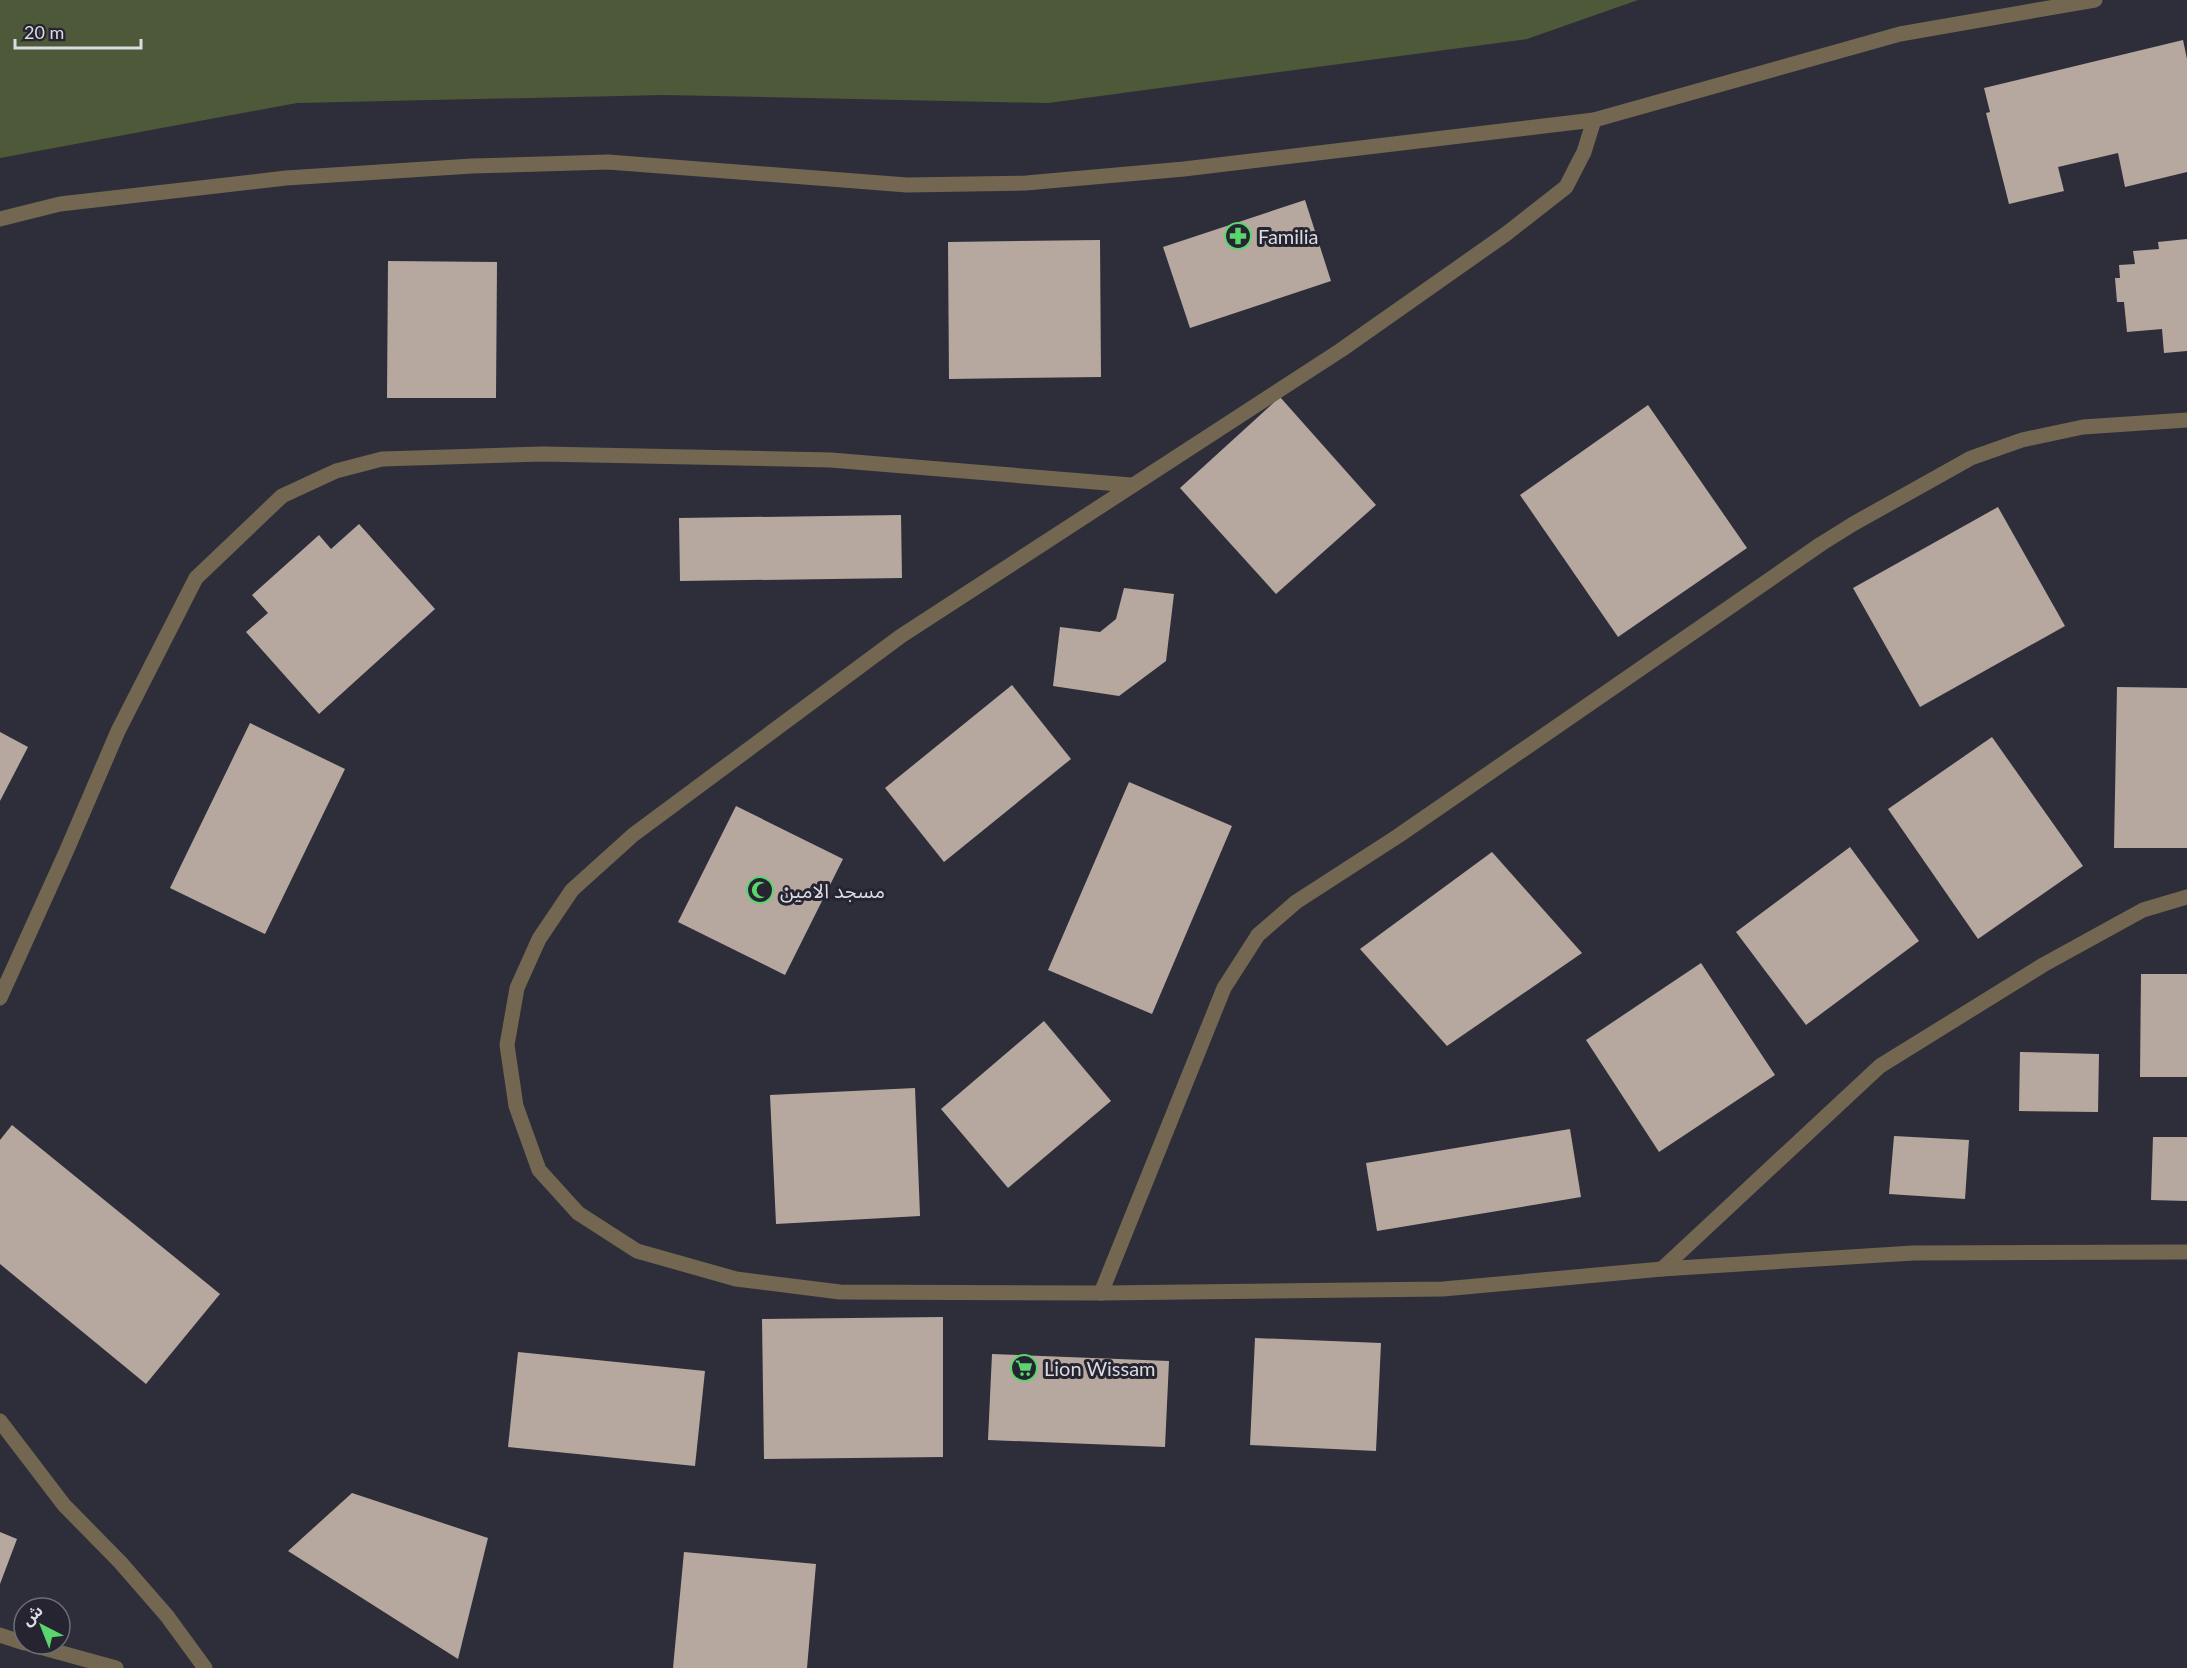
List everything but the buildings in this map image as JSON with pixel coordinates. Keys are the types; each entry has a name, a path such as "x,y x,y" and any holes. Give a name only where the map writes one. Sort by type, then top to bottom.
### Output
{"street":[{"path":"0,219 60,204 286,178 472,166 608,162 907,185 1026,183 1184,169 1594,120 1900,34 2095,0"},
{"path":"1594,120 1584,152 1566,187 1506,234 1341,350 901,636 633,835 572,890 539,939 517,988 507,1045 516,1106 539,1170 578,1213 637,1251 736,1279 840,1292 1101,1293 1443,1289 1662,1269 1913,1253 2187,1252"},
{"path":"1101,1293 1224,988 1258,935 1296,902 1398,836 1821,544 1971,458 2022,440 2083,427 2187,420"},
{"path":"0,998 118,731 196,578 282,496 336,471 382,459 543,454 831,460 1131,485"},
{"path":"1662,1269 1880,1066 2043,965 2143,910 2187,897"},
{"path":"0,1421 64,1505 120,1562 167,1616 205,1668"},
{"path":"72,1656 116,1668"}],"green space":[{"path":"0,0 1638,0 1527,39 1048,103 663,95 297,103 0,158"}],"place":[{"name":"Familia","path":"1238,236"},
{"name":"مسجد الامين","path":"760,890"},
{"name":"Lion Wissam","path":"1024,1368"}]}
